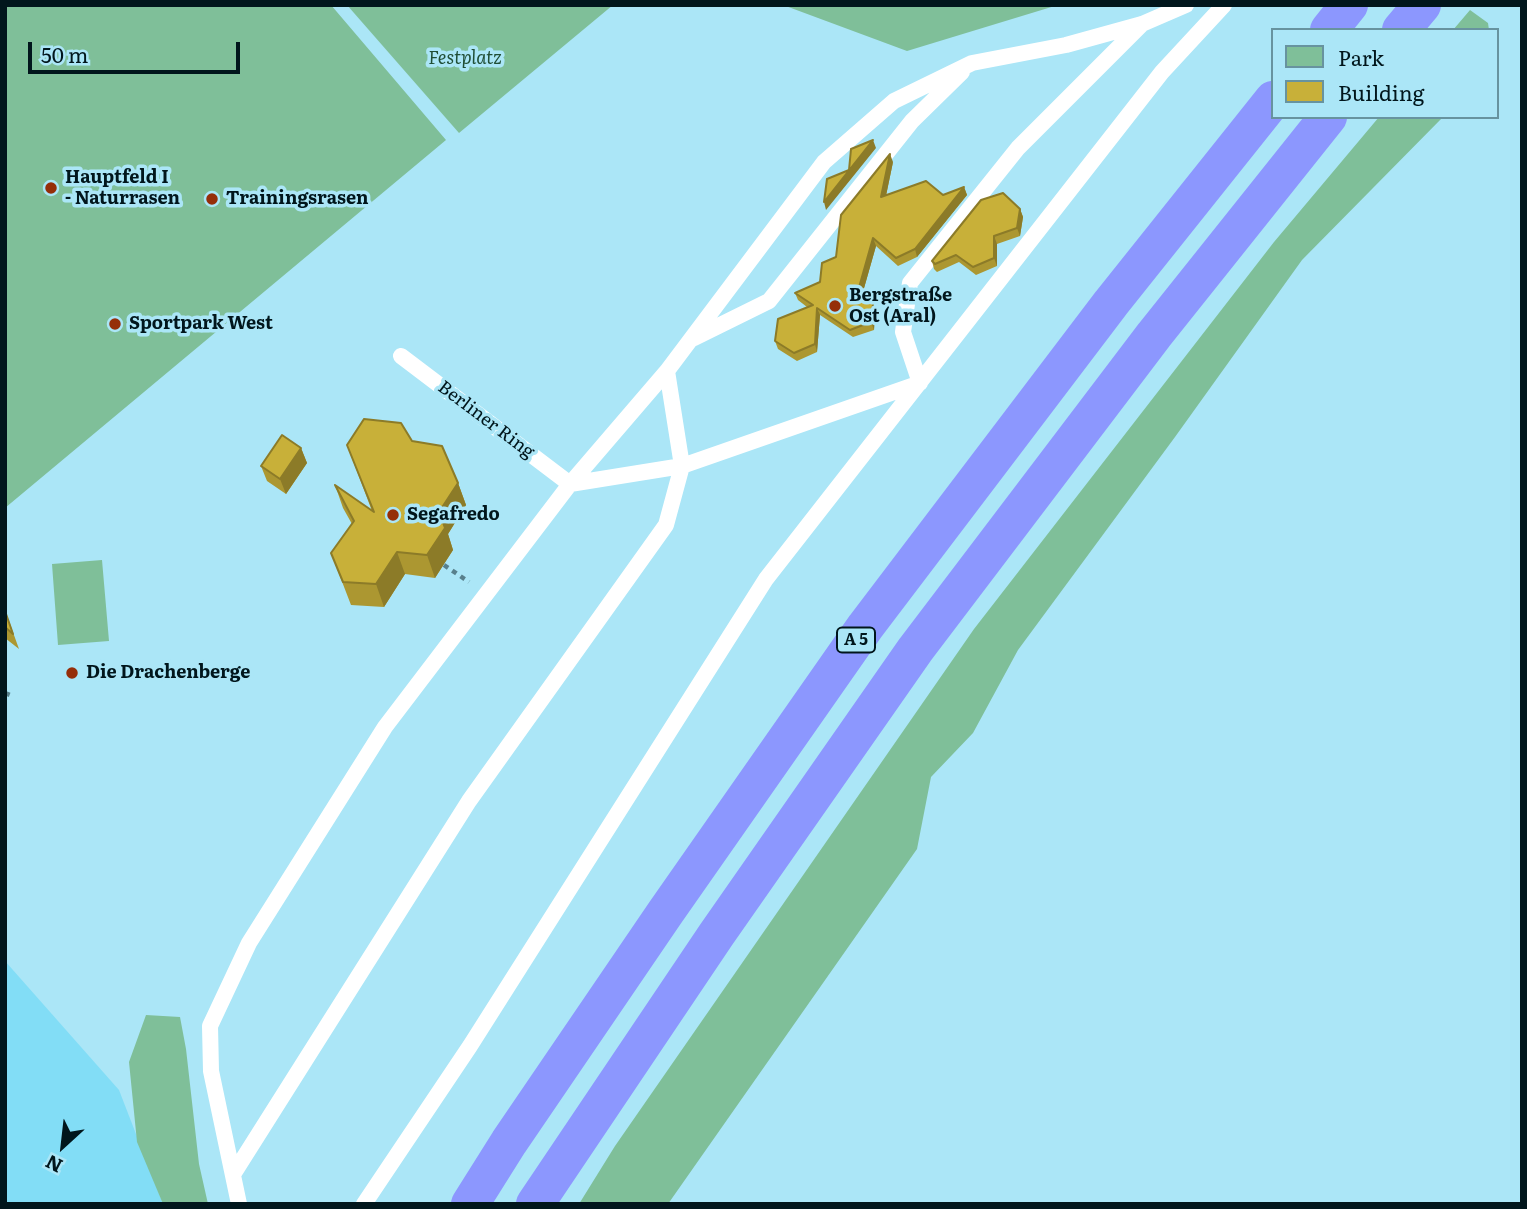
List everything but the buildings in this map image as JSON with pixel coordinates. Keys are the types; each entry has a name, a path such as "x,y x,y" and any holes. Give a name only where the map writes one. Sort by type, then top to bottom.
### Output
{"highway":[{"path":"1331,28 1349,5"},
{"path":"1403,28 1422,5"},
{"name":"A 5","path":"470,1204 649,936 865,627 1111,303 1272,101"},
{"path":"535,1204 701,957 915,650 1154,335 1326,119"}],"lane":[{"path":"239,1204 211,1071 210,1026 249,943 385,727 570,484 692,339 824,162 894,101 971,63 1066,45 1142,24 1186,5"},
{"path":"364,1204 470,1046 766,579 1162,72 1224,5"},
{"path":"920,383 903,332 910,283 1018,148 1142,24"},
{"path":"692,339 769,301 912,121 971,63"},
{"name":"Berliner Ring","path":"401,356 570,484"},
{"path":"234,1173 469,801 666,525 682,466 667,371"},
{"path":"570,484 682,466 920,383"}],"path":[{"path":"444,565 486,593"}],"shaded area":[{"path":"5,961 119,1090 163,1204 5,1204"}],"green space":[{"name":"Sportpark West","path":"5,5 331,5 446,140 5,508"},
{"name":"Festplatz","path":"347,5 613,5 459,133"},
{"path":"783,5 1058,5 907,51"},
{"path":"1470,10 1488,23 1489,28 1455,28"},
{"path":"1377,119 1441,119 1302,260 1018,650 973,733 931,777 917,849 668,1204 579,1204 615,1146 974,629 1274,242"},
{"path":"102,560 109,641 58,645 52,564"},
{"path":"146,1015 180,1017 199,1164 208,1204 163,1204 137,1142 129,1062"}],"place":[{"name":"Hauptfeld I - Naturrasen","path":"51,188"},
{"name":"Trainingsrasen","path":"212,199"},
{"name":"Bergstraße Ost (Aral)","path":"835,306"},
{"name":"Sportpark West","path":"115,324"},
{"name":"Segafredo","path":"393,515"},
{"name":"Die Drachenberge","path":"72,673"}]}
